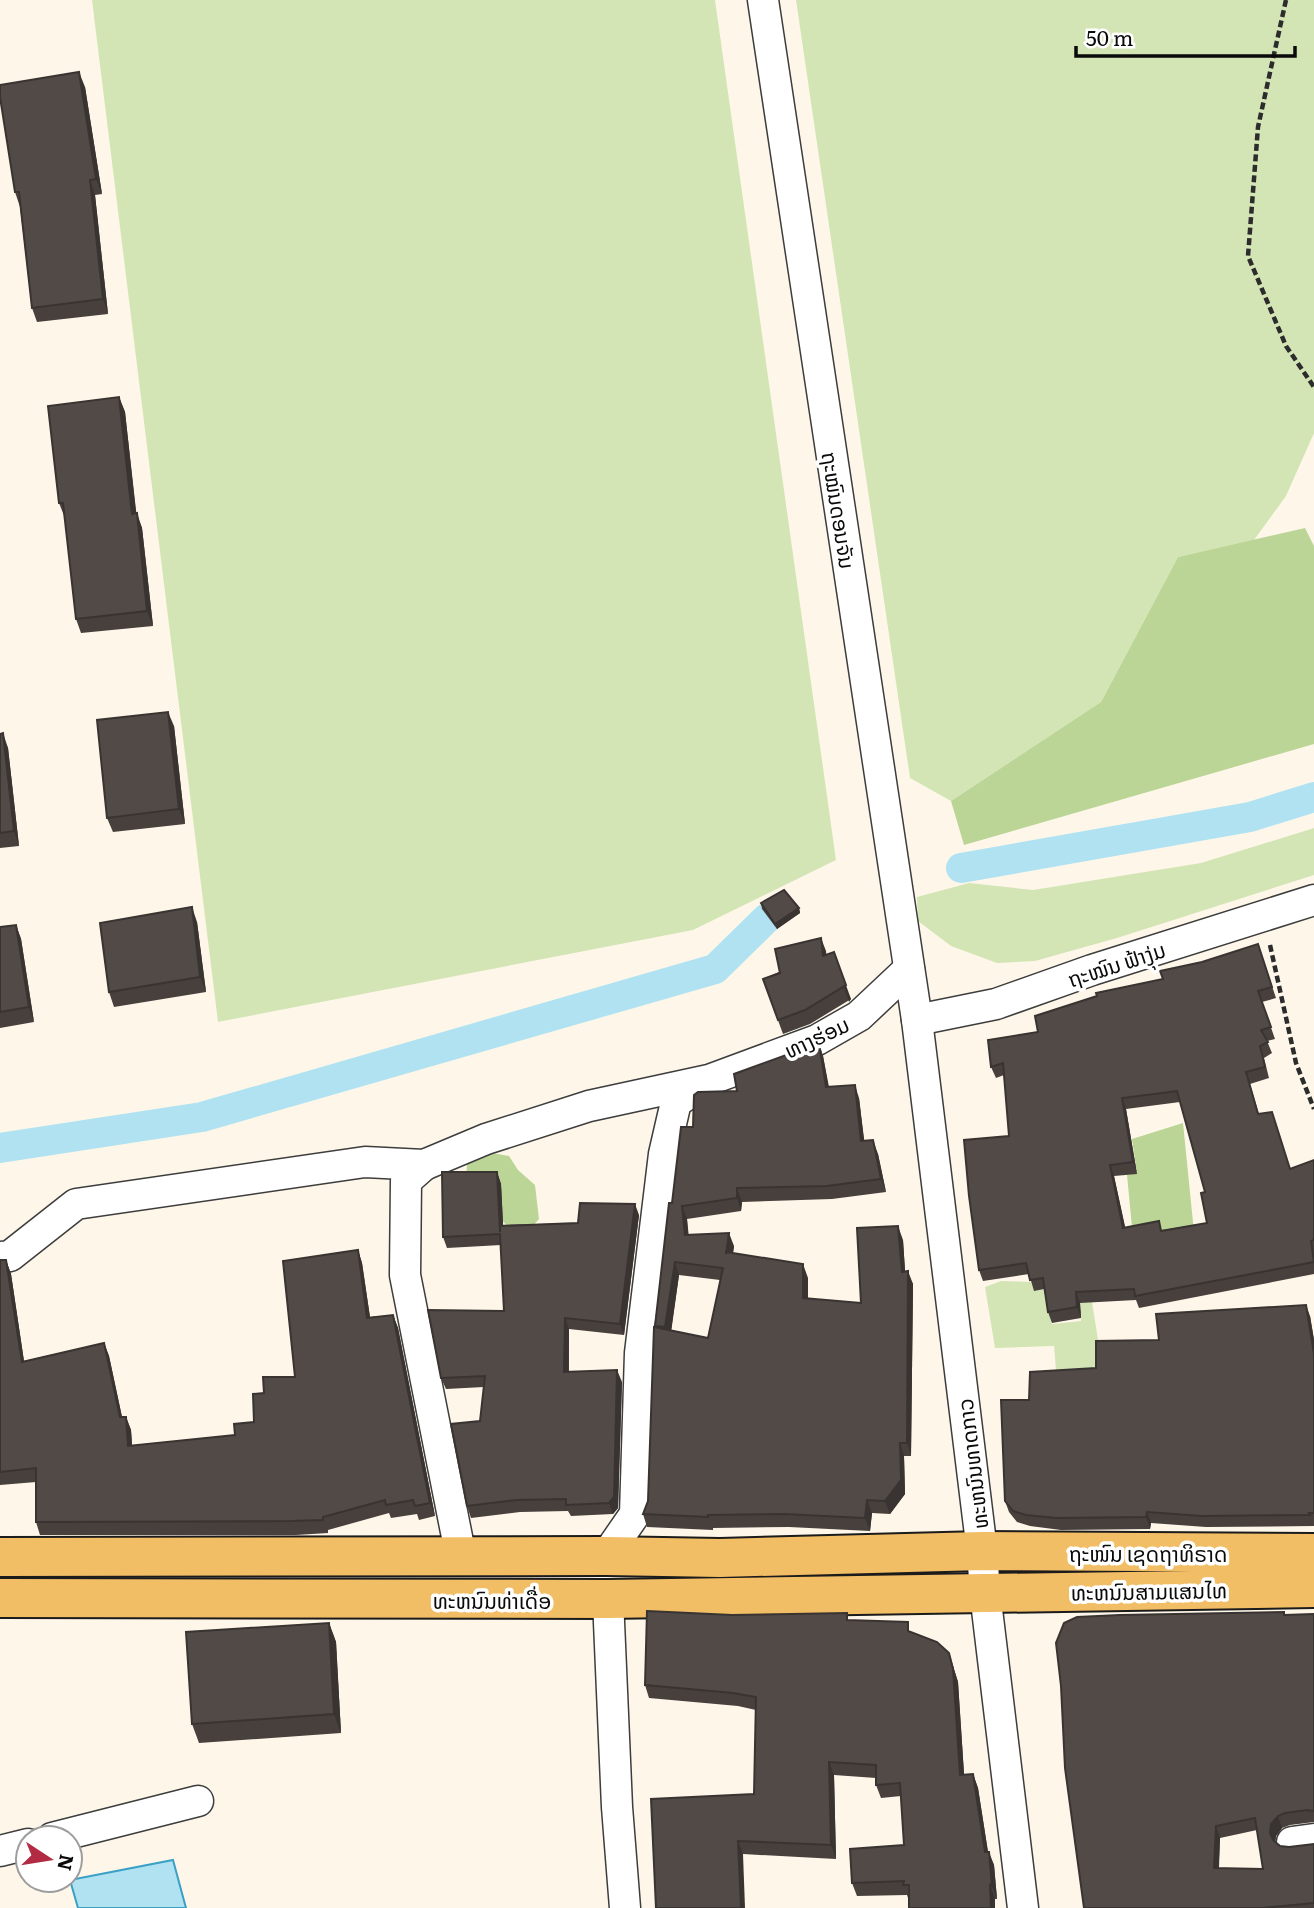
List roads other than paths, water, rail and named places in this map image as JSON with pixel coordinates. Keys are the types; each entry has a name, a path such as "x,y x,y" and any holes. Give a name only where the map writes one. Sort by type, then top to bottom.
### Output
{"main road":[{"name":"ຖະໜົນ ເຊດຖາທິຣາດ","path":"982,1551 1314,1553"},
{"name":"ທະຫນົນທ່າເດື່ອ","path":"0,1557 720,1558 982,1551"},
{"name":"ທະຫນົນສາມແສນໄທ","path":"985,1593 1314,1588"},
{"name":"ທະຫນົນທ່າເດື່ອ","path":"0,1598 608,1600 985,1593"}],"street":[{"name":"ຖະໝົນດອນຈັນ","path":"764,0 917,1020"},
{"name":"ຖະໝົນ ຟ້າງຸ່ມ","path":"917,1020 996,1004 1092,970 1314,900"},
{"name":"ທາງຮ່ອມ","path":"709,1080 817,1040 859,1016 909,969"},
{"name":"ທະຫນົນທາດກາວ","path":"917,1020 1023,1908"},
{"path":"461,1557 405,1275 406,1181 424,1165 486,1139 578,1110 709,1080"},
{"path":"606,1556 635,1514 640,1353 664,1154 676,1102 709,1080"},
{"path":"0,1257 10,1256 76,1205 365,1162 424,1165"},
{"path":"608,1600 617,1807 625,1908"},
{"path":"84,1830 198,1801"}],"water":[{"path":"173,1860 186,1908 78,1908 74,1894 84,1894 84,1877"}],"waterway":[{"path":"961,868 1250,817 1314,797"},
{"path":"0,1148 202,1117 715,969 767,918"}]}
